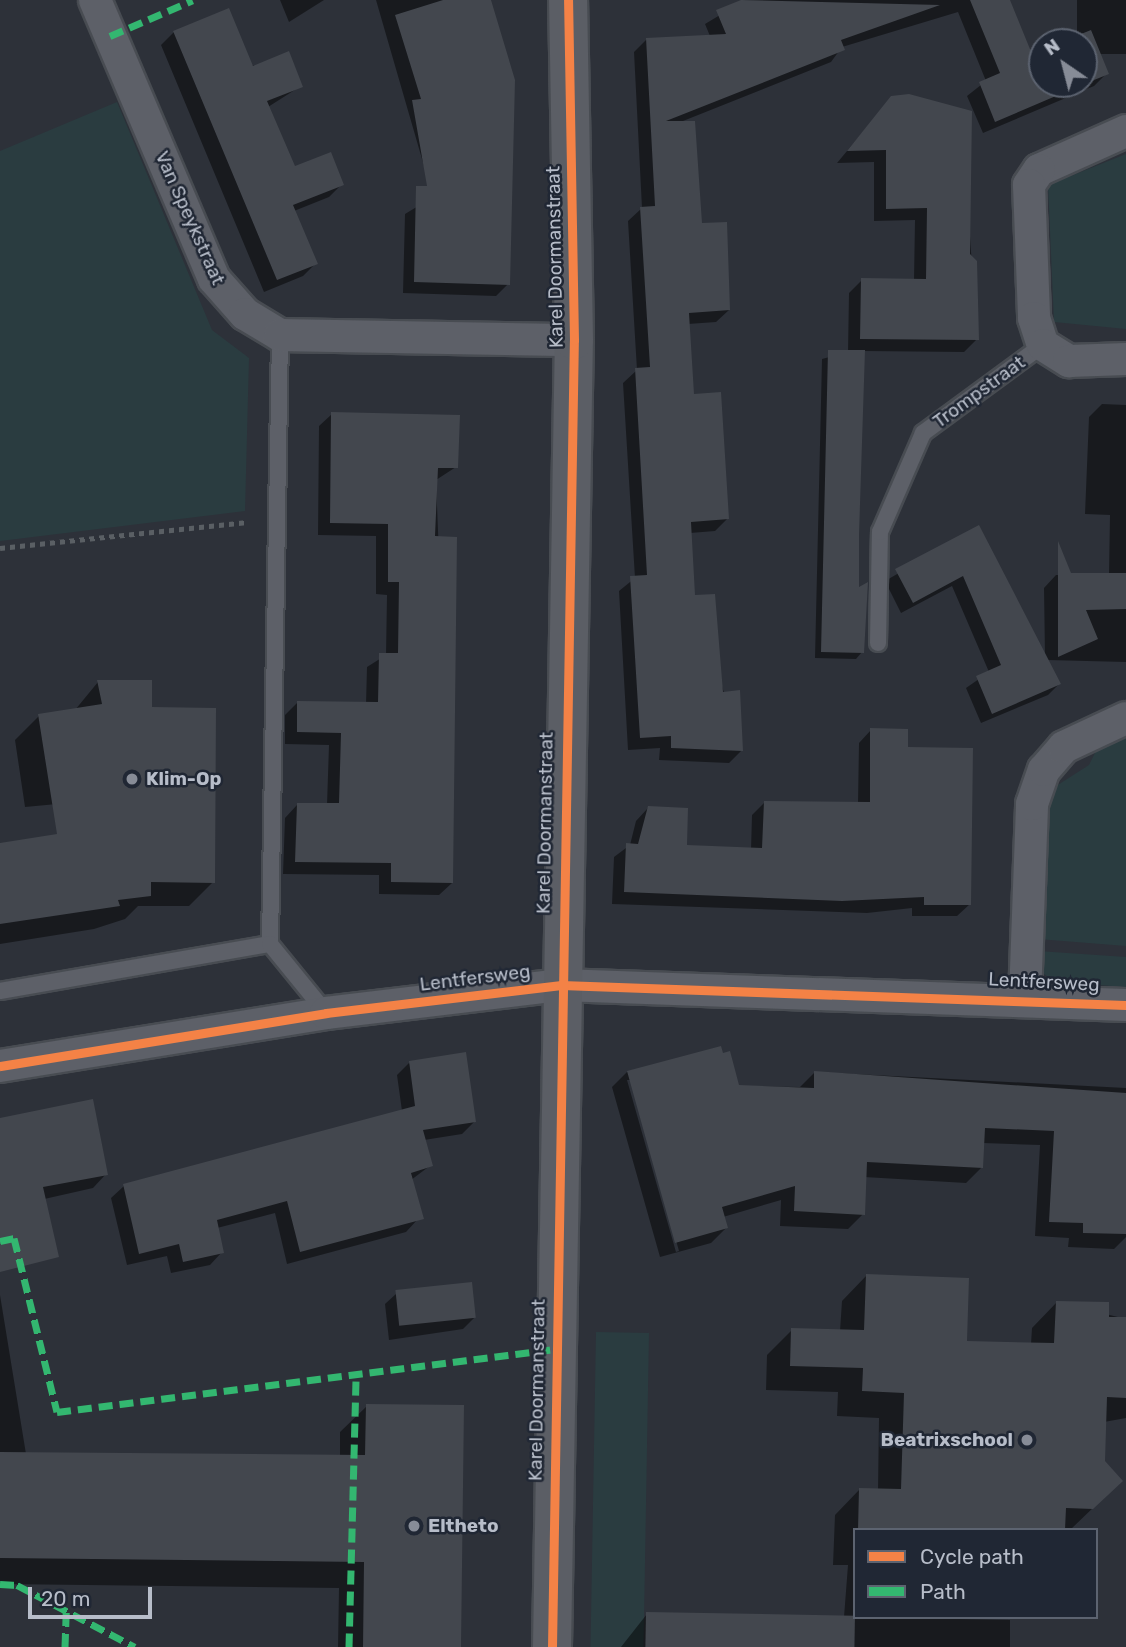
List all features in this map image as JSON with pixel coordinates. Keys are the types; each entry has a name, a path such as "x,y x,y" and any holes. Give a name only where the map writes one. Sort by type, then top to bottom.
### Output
{"main road":[{"name":"Karel Doormanstraat","path":"552,1647 561,985 574,340 568,0"}],"street":[{"name":"Van Speykstraat","path":"95,0 214,279 245,314 280,335 574,340"},
{"name":"Trompstraat","path":"1126,131 1039,170 1029,185 1034,318 1043,345 1069,361 1126,359"},
{"path":"1025,997 1032,804 1044,770 1065,747 1126,719"},
{"name":"Lentfersweg","path":"0,1066 326,1013 561,985 1025,997 1126,1004"}],"lane":[{"path":"280,335 270,944 326,1013"},
{"name":"Trompstraat","path":"878,643 880,532 923,433 1043,345"},
{"path":"0,991 270,944"}],"path":[{"path":"0,548 277,519"}],"shaded area":[{"path":"117,102 212,330 249,358 245,511 0,541 0,151"},
{"path":"1126,154 1126,329 1054,322 1048,185"},
{"path":"1126,729 1126,946 1038,939 1039,797 1089,765 1102,739"},
{"path":"1038,951 1126,957 1126,987 1055,982 1040,971"},
{"path":"596,1332 649,1333 644,1647 591,1647"}],"building":[{"path":"443,0 491,0 515,80 510,285 414,282 416,186 427,186 412,100 421,99 395,15"},
{"path":"741,0 940,5 841,40 845,50 666,121 695,121 702,223 727,222 730,310 689,313 694,394 721,392 729,519 691,522 695,595 715,594 723,692 740,690 743,751 671,748 671,736 640,738 630,576 647,575 635,368 650,367 640,207 655,206 646,38 726,34 716,10"},
{"path":"970,0 1010,0 1028,44 1028,98 1051,98 995,122 979,82 1000,73"},
{"path":"229,8 253,66 289,51 303,87 267,101 295,166 331,152 344,185 293,205 318,264 277,280 173,31"},
{"path":"1098,47 1109,74 1098,78"},
{"path":"909,94 972,111 970,254 977,261 979,340 860,339 861,278 926,279 927,208 886,209 886,150 847,151 891,96"},
{"path":"828,350 865,350 859,535 859,587 868,582 864,653 821,652"},
{"path":"331,412 460,415 458,468 438,468 435,536 457,537 453,883 391,882 391,863 295,862 297,803 339,803 341,733 297,732 297,701 378,702 379,653 398,653 399,582 388,582 388,524 330,523"},
{"path":"979,525 1061,684 992,714 976,676 1001,665 963,576 913,603 895,569"},
{"path":"1058,541 1071,573 1126,573 1126,609 1086,610 1098,639 1058,657"},
{"name":"Klim-Op","path":"97,680 152,680 152,707 216,708 215,883 151,882 151,896 118,900 120,906 0,924 0,843 57,834 38,714 102,704"},
{"path":"870,728 908,729 908,747 973,748 971,905 924,905 924,897 842,901 624,892 626,843 638,844 648,806 688,808 687,845 762,848 764,801 870,802"},
{"path":"721,1046 723,1053 730,1051 739,1085 814,1088 814,1071 1126,1093 1126,1234 1083,1233 1083,1223 1049,1222 1054,1131 985,1128 983,1168 867,1162 865,1215 794,1211 795,1186 722,1207 728,1228 675,1243 627,1071"},
{"path":"466,1052 476,1122 423,1130 433,1166 411,1173 424,1219 300,1252 287,1201 217,1220 224,1253 183,1262 179,1244 139,1254 123,1184 415,1106 409,1061"},
{"path":"93,1099 108,1175 43,1187 59,1257 0,1272 0,1118"},
{"path":"866,1274 969,1278 967,1341 1054,1343 1056,1301 1109,1302 1109,1317 1126,1317 1126,1398 1107,1397 1105,1461 1123,1481 1093,1509 1066,1508 1065,1528 858,1528 859,1488 901,1489 904,1393 862,1391 863,1368 790,1366 791,1328 864,1330"},
{"path":"472,1282 476,1318 399,1326 395,1290"},
{"path":"366,1404 464,1405 461,1647 363,1647 364,1562 0,1558 0,1452 365,1455"},
{"path":"646,1612 853,1616 854,1647 645,1647"}],"marked path":[{"path":"110,36 193,0"},
{"path":"0,1241 14,1238 57,1412 555,1349"},
{"path":"349,1647 356,1374"},
{"path":"0,1584 17,1585 135,1647"},
{"path":"65,1647 66,1610"}],"cycle path":[{"path":"552,1647 574,340 568,0"},
{"path":"0,1066 326,1013 561,985 1126,1005"}],"place":[{"name":"Klim-Op","path":"132,779"},
{"name":"Beatrixschool","path":"1027,1440"},
{"name":"Eltheto","path":"414,1526"}]}
